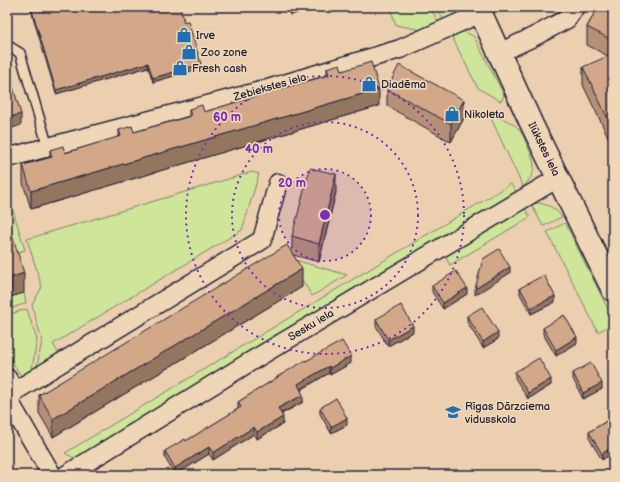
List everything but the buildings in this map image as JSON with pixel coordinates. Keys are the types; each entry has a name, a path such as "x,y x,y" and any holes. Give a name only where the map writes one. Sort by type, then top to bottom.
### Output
{"street":[{"path":"499,53 567,19 574,7"},
{"name":"Ilūkstes iela","path":"480,10 532,125 613,290"},
{"name":"Zebiekstes iela","path":"7,158 264,90 400,49 480,10"},
{"name":"Sesku iela","path":"66,475 254,360 558,178"},
{"path":"52,475 9,401 11,384 262,240 278,183"}],"lane":[{"path":"7,45 20,53 48,147"}],"green space":[{"path":"390,7 430,7 439,24 422,30 396,25"},
{"path":"437,7 456,7 456,10 454,14 444,21"},
{"path":"460,30 474,37 503,93 504,96 502,100 500,101 478,88 450,33"},
{"path":"489,114 511,123 523,135 532,156 534,166 531,176 523,187"},
{"path":"252,172 259,174 242,230 53,344 60,356 36,371 42,341 32,305 42,287 27,239"},
{"path":"511,184 516,192 76,459 65,453"},
{"path":"7,191 25,250 12,254 7,238"},
{"path":"539,203 547,205 557,211 562,217 543,226 531,204"},
{"path":"524,207 530,217 450,265 445,256"},
{"path":"565,223 613,319 613,323 598,332 547,232"},
{"path":"295,260 347,275 312,296 292,264"},
{"path":"24,293 26,303 7,310 7,298"},
{"path":"27,309 37,340 31,373 22,378 7,353 7,315"}],"place":[{"name":"Irve","path":"184,35"},
{"name":"Zoo zone","path":"189,52"},
{"name":"Fresh cash","path":"180,68"},
{"name":"Diadēma","path":"369,84"},
{"name":"Nikoleta","path":"452,114"},
{"name":"Rīgas Dārzciema vidusskola","path":"453,412"}]}
